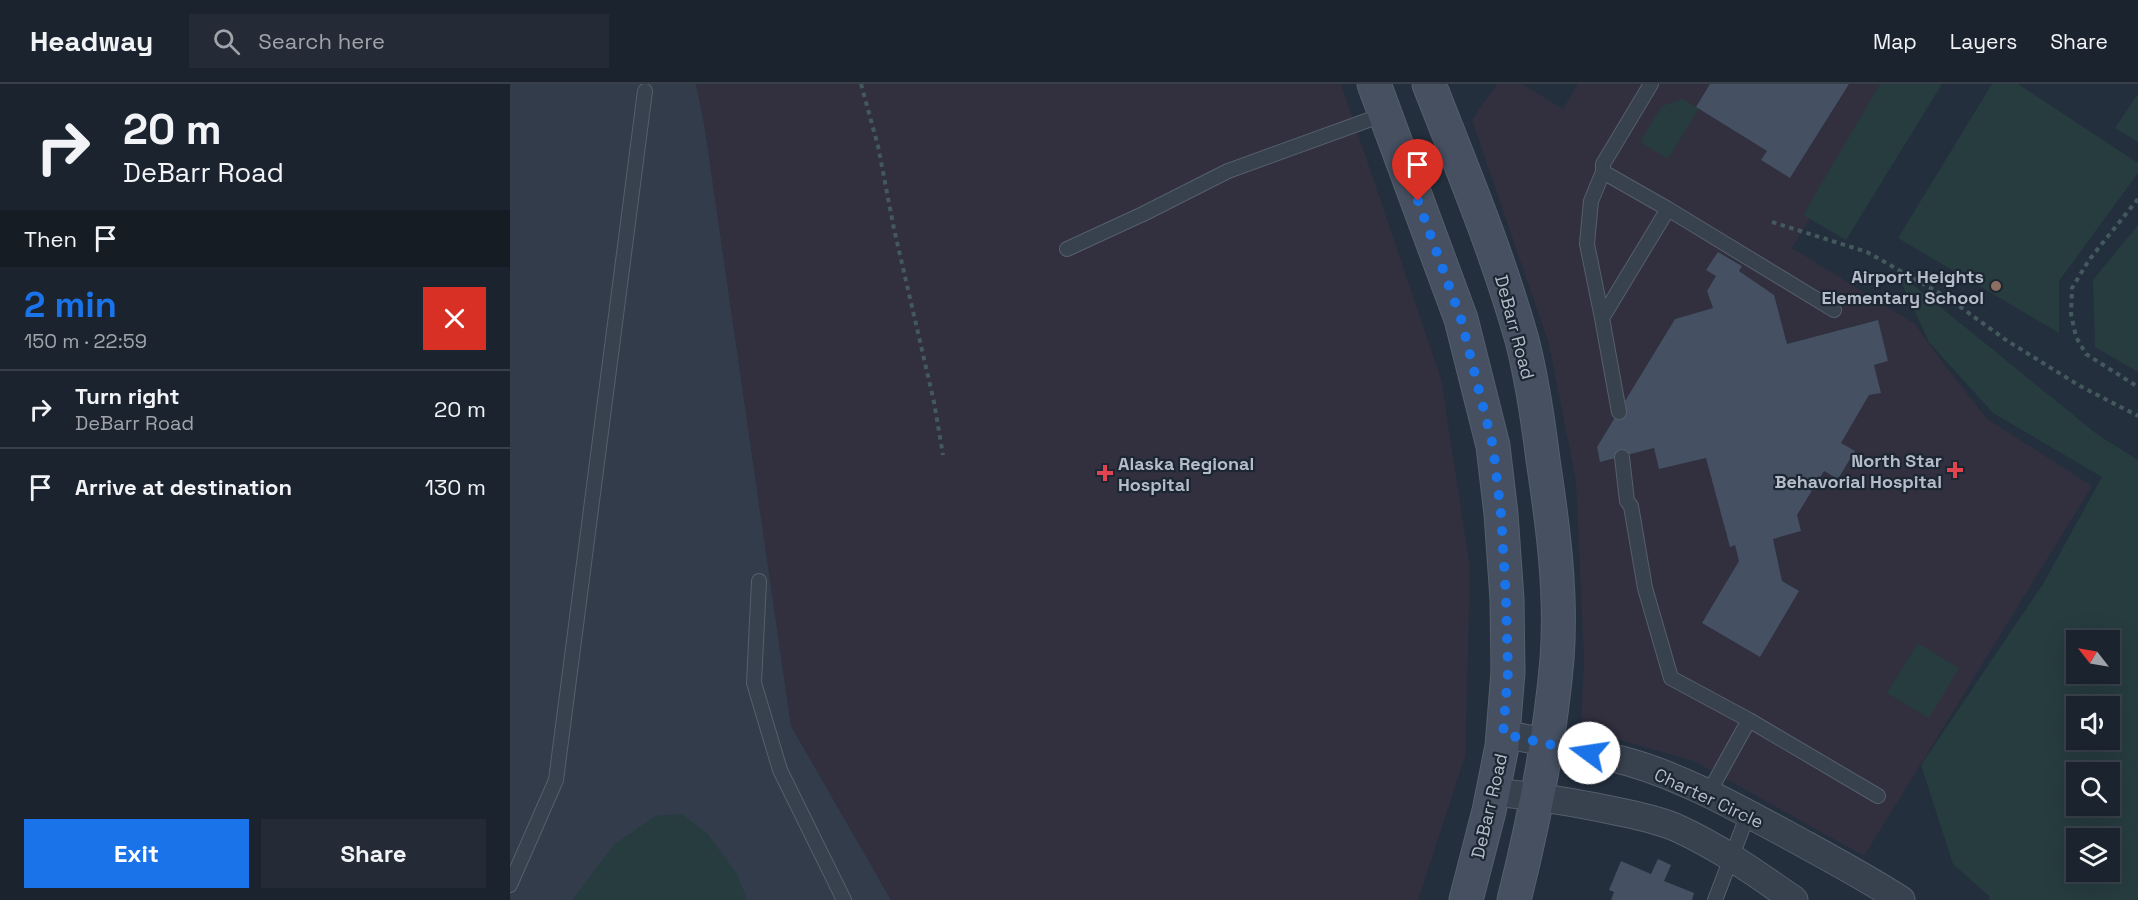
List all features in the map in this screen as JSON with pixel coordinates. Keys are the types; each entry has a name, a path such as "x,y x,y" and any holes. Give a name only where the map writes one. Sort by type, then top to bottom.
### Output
{"main road":[{"name":"DeBarr Road","path":"1429,84 1506,287 1523,343 1539,431 1554,538 1558,601 1557,658 1547,742 1514,900"},
{"name":"DeBarr Road","path":"1380,99 1461,319 1493,446 1501,514 1508,672 1503,734 1492,792 1466,900"}],"street":[{"name":"Charter Circle","path":"1503,734 1547,742 1633,764 1708,794 1901,900"},
{"path":"1492,792 1537,796 1647,818 1676,827 1731,857 1794,900"}],"lane":[{"path":"1618,412 1587,244 1590,201 1603,172 1603,164 1651,84"},
{"path":"510,885 556,780 645,91"},
{"path":"1067,249 1380,99"},
{"path":"1603,172 1834,310"},
{"path":"1602,318 1668,209"},
{"path":"1622,457 1627,501 1630,506 1645,588 1671,678 1749,720 1878,796"},
{"path":"759,581 754,683 780,770 844,900"},
{"path":"1708,794 1749,720"},
{"path":"1715,900 1748,814"}],"path":[{"path":"861,84 878,146 934,402 943,455"},
{"path":"2138,199 2089,260 2072,288 2072,314 2076,337 2086,354 2138,387"},
{"path":"1772,222 1867,252 1948,298 2006,340 2080,386 2138,416"}],"shaded area":[{"path":"510,84 696,84 705,129 791,726 891,900 510,900"},
{"name":"Alaska Regional Hospital","path":"696,84 1341,84 1441,379 1470,568 1465,756 1418,900 891,900 791,726 705,129"},
{"name":"North Star Behavorial Hospital","path":"1497,84 1522,84 1563,109 1578,84 1710,84 1696,107 1767,151 1761,160 1790,178 1849,84 1893,84 1792,248 1915,324 1987,419 2092,486 1864,856 1694,761 1581,729 1584,659 1576,481 1549,344 1472,120","holes":["1718,252 1742,265 1739,271 1774,295 1787,344 1877,320 1888,361 1874,365 1881,392 1869,395 1841,443 1855,451 1839,479 1824,471 1797,515 1801,531 1773,539 1782,581 1798,592 1760,657 1702,623 1739,561 1735,545 1730,546 1706,458 1659,469 1654,448 1601,462 1597,447 1675,319 1713,308 1707,291 1716,276"]}],"green space":[{"path":"1880,84 1942,84 1846,240 1803,215"},
{"path":"1992,84 2018,84 2138,163 2138,173 2059,281 2059,333 1898,238"},
{"path":"2138,94 2138,142 2115,128"},
{"path":"1682,99 1699,108 1668,159 1640,142 1662,106"},
{"path":"2138,225 2138,372 2095,347 2093,280"},
{"path":"1896,271 2098,435 2138,460 2138,900 1989,900 1990,897 1953,864 1921,765 2043,584 2102,477 1993,413 1929,342"},
{"path":"1918,643 1959,668 1929,718 1887,693"},
{"path":"681,814 706,832 737,874 747,900 572,900 615,844 656,816"}],"building":[{"path":"1710,84 1849,84 1790,178 1761,160 1767,151 1696,107"},
{"name":"North Star Behavorial Hospital","path":"1718,252 1742,266 1739,271 1774,295 1787,344 1878,320 1888,361 1874,365 1881,393 1869,395 1841,443 1855,451 1838,479 1824,471 1797,515 1801,531 1773,539 1782,581 1799,591 1760,657 1702,623 1739,561 1735,545 1730,547 1706,458 1659,469 1654,448 1600,462 1597,447 1675,319 1713,308 1707,291 1716,276 1706,270"},
{"path":"1658,859 1671,865 1664,881 1694,893 1692,900 1611,900 1614,892 1609,890 1621,861 1651,874"}],"place":[{"name":"Airport Heights Elementary School","path":"1996,286"},
{"name":"North Star Behavorial Hospital","path":"1955,470"},
{"name":"Alaska Regional Hospital","path":"1105,473"}],"route":[{"path":"1418,201 1461,319 1493,446 1501,514 1506,599 1508,672 1503,734 1589,753"}]}
